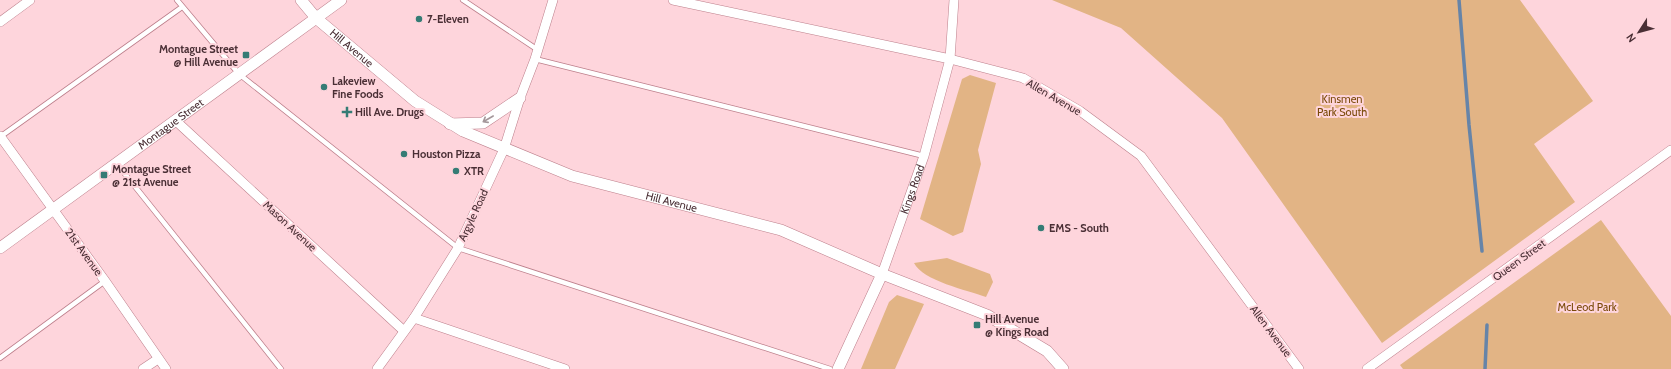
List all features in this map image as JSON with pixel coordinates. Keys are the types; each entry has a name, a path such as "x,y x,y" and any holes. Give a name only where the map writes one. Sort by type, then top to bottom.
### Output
{"street":[{"path":"0,22 30,0"},
{"name":"Hill Avenue","path":"301,0 316,18 415,101 450,124 504,149 572,176 781,230 882,274 987,315 1047,351 1063,369"},
{"name":"Montague Street","path":"0,248 341,0"},
{"name":"Argyle Road","path":"377,369 414,318 458,248 504,149 553,0"},
{"name":"Allen Avenue","path":"673,0 950,59 1023,78 1080,111 1141,156 1300,369"},
{"name":"Kings Road","path":"838,369 882,274 924,156 950,59 954,0"},
{"path":"450,124 484,123 520,98"},
{"name":"Mason Avenue","path":"176,121 404,331"},
{"name":"21st Avenue","path":"0,137 105,281 166,369"},
{"name":"Queen Street","path":"1367,369 1671,150"},
{"path":"414,318 565,369"},
{"path":"143,369 158,358"}],"lane":[{"path":"177,0 239,74 458,248 830,369"},
{"path":"462,0 536,55 924,156"},
{"path":"0,137 182,7"},
{"path":"117,164 281,369"},
{"path":"0,358 105,281"}],"green space":[{"name":"Kinsmen Park South","path":"1052,0 1520,0 1593,101 1534,144 1575,202 1382,343 1222,118 1121,28"},
{"path":"970,75 996,83 978,150 981,164 963,232 953,236 920,219 962,79"},
{"name":"McLeod Park","path":"1601,220 1671,316 1671,369 1403,369 1400,365"},
{"path":"947,258 990,274 993,282 986,297 936,280 926,275 914,263"},
{"path":"897,295 924,304 895,369 861,369 889,302"}],"waterway":[{"path":"1459,0 1469,125 1482,251"},
{"path":"1485,369 1487,325"}],"place":[{"name":"7-Eleven","path":"419,19"},
{"name":"Montague Street @ Hill Avenue","path":"246,55"},
{"name":"Lakeview Fine Foods","path":"324,87"},
{"name":"Hill Ave. Drugs","path":"347,112"},
{"name":"Houston Pizza","path":"404,154"},
{"name":"XTR","path":"456,171"},
{"name":"Montague Street @ 21st Avenue","path":"104,175"},
{"name":"EMS - South","path":"1041,228"},
{"name":"Hill Avenue @ Kings Road","path":"977,325"}]}
